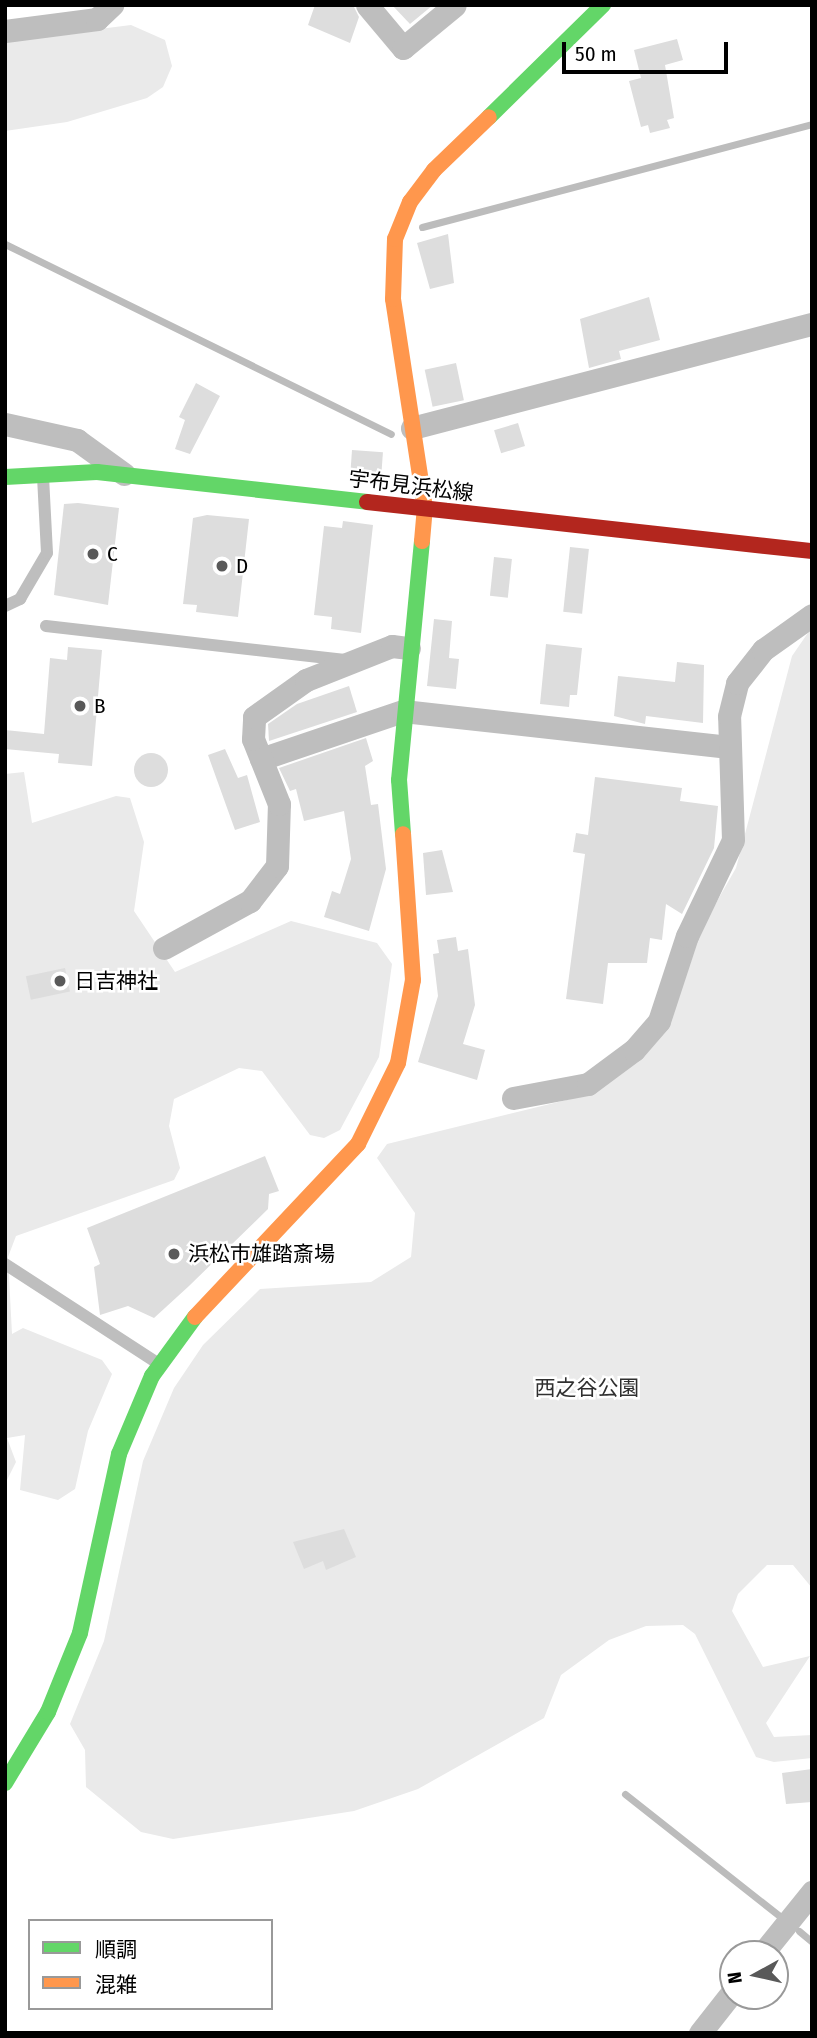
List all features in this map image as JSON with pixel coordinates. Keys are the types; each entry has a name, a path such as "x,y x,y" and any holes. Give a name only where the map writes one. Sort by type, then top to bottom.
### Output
{"street":[{"path":"5,31 97,19 112,5"},
{"path":"367,5 403,48 455,5"},
{"path":"5,1783 39,1729 74,1651 119,1454 159,1364 203,1308 312,1200 358,1144 392,1081 413,979 398,809 403,711 425,508 391,279 406,211 433,170 603,5"},
{"path":"412,428 812,324"},
{"path":"5,424 60,432 124,474"},
{"name":"宇布見浜松線","path":"5,477 43,472 124,474 812,551"},
{"path":"513,1098 588,1084 634,1050 659,1021 687,936 733,840 729,747 732,699 745,669 812,615"},
{"path":"164,948 250,901 277,866 279,804 251,728 261,709 306,680 392,646 409,648"},
{"path":"261,759 403,711 729,747"},
{"path":"773,1940 812,1892"},
{"path":"700,2033 719,2009"}],"lane":[{"path":"5,606 20,599 47,553 43,472"},
{"path":"46,626 353,661"},
{"path":"5,1264 159,1364"}],"green space":[{"path":"131,25 165,40 172,66 163,87 147,98 67,122 5,131 5,41"},
{"name":"西之谷公園","path":"812,627 812,1588 793,1565 767,1565 738,1594 732,1611 763,1667 810,1656 766,1723 774,1737 812,1735 812,1758 774,1762 756,1757 695,1634 683,1625 646,1626 609,1640 561,1675 544,1718 418,1789 354,1811 173,1839 141,1832 86,1787 85,1750 70,1724 104,1641 143,1461 174,1388 203,1345 260,1289 371,1282 411,1257 415,1213 377,1158 387,1144 591,1094 656,1043 676,1006 700,931 736,868 792,656"},
{"path":"24,772 32,823 116,796 130,798 144,842 134,911 175,972 291,921 377,943 392,964 379,1057 340,1130 324,1138 310,1135 262,1071 239,1068 174,1099 169,1126 180,1168 174,1180 16,1236 8,1257 12,1334 23,1328 102,1360 112,1374 88,1431 75,1489 58,1500 20,1490 25,1435 7,1438 16,1462 5,1484 5,774"}],"building":[{"path":"315,5 353,5 359,17 350,43 308,25"},
{"path":"392,5 433,5 410,24"},
{"path":"677,39 683,60 665,65 674,118 667,120 670,128 650,133 648,125 641,127 629,81 641,78 634,50"},
{"path":"448,234 454,283 430,289 417,243"},
{"path":"649,297 660,340 619,351 621,359 589,368 580,319"},
{"path":"456,363 464,400 433,407 425,370"},
{"path":"196,383 220,396 190,454 175,449 185,420 179,417"},
{"path":"518,423 525,446 501,453 494,430"},
{"path":"352,450 383,452 381,483 350,481"},
{"name":"C","path":"64,504 119,508 108,605 54,595"},
{"name":"D","path":"207,515 249,519 238,617 196,612 197,605 183,604 193,518"},
{"path":"343,521 373,525 361,633 331,629 332,617 314,615 324,526 342,528"},
{"path":"570,547 589,549 582,614 563,612"},
{"path":"494,557 512,559 508,598 490,596"},
{"path":"434,619 452,621 449,658 459,659 456,689 427,686"},
{"path":"546,644 582,648 577,695 570,695 569,707 540,704"},
{"name":"B","path":"68,647 102,650 92,766 58,763 59,754 5,749 5,730 44,734 50,658 67,660"},
{"path":"677,662 704,665 703,723 646,716 645,724 614,716 618,676 675,682"},
{"path":"349,686 357,712 269,741 268,724 297,704"},
{"path":"366,738 373,761 365,766 371,805 378,804 386,869 369,931 324,917 332,891 340,894 351,859 344,811 304,821 296,789 290,791 279,768"},
{"path":"225,749 238,778 247,775 260,822 235,830 208,755"},
{"path":"151,753 163,758 168,770 163,782 151,787 139,782 134,770 139,758"},
{"path":"595,777 682,788 680,801 718,806 714,848 682,914 666,904 662,940 650,938 647,963 608,963 603,1004 566,999 585,854 573,852 576,833 588,835"},
{"path":"442,850 453,892 426,895 423,853"},
{"path":"456,937 458,951 468,949 475,1005 463,1044 485,1050 477,1080 418,1062 438,996 433,954 439,953 437,940"},
{"path":"65,968 70,991 31,1000 26,976"},
{"path":"265,1156 279,1191 269,1194 268,1209 189,1286 154,1318 128,1306 100,1315 94,1267 100,1264 87,1228"},
{"path":"344,1529 356,1557 326,1570 323,1561 304,1569 293,1542"},
{"path":"812,1769 812,1802 786,1804 782,1773"}],"waterway":[{"path":"422,227 812,124"},
{"path":"5,244 391,434"},
{"path":"625,1794 781,1917"},
{"path":"799,1931 812,1942"}],"traffic: fast":[{"path":"489,117 603,5"},
{"path":"5,477 97,472 367,502"},
{"path":"403,834 399,780 422,541"},
{"path":"5,1783 48,1712 80,1633 119,1454 152,1376 195,1317"}],"traffic: slow":[{"path":"422,541 425,508 393,299 395,239 410,202 434,170 489,117"},
{"path":"195,1317 358,1144 398,1063 413,980 403,834"}],"traffic: jam":[{"path":"367,502 812,551"}],"place":[{"name":"C","path":"93,554"},
{"name":"D","path":"222,566"},
{"name":"B","path":"80,706"},
{"name":"日吉神社","path":"60,981"},
{"name":"浜松市雄踏斎場","path":"174,1254"}]}
